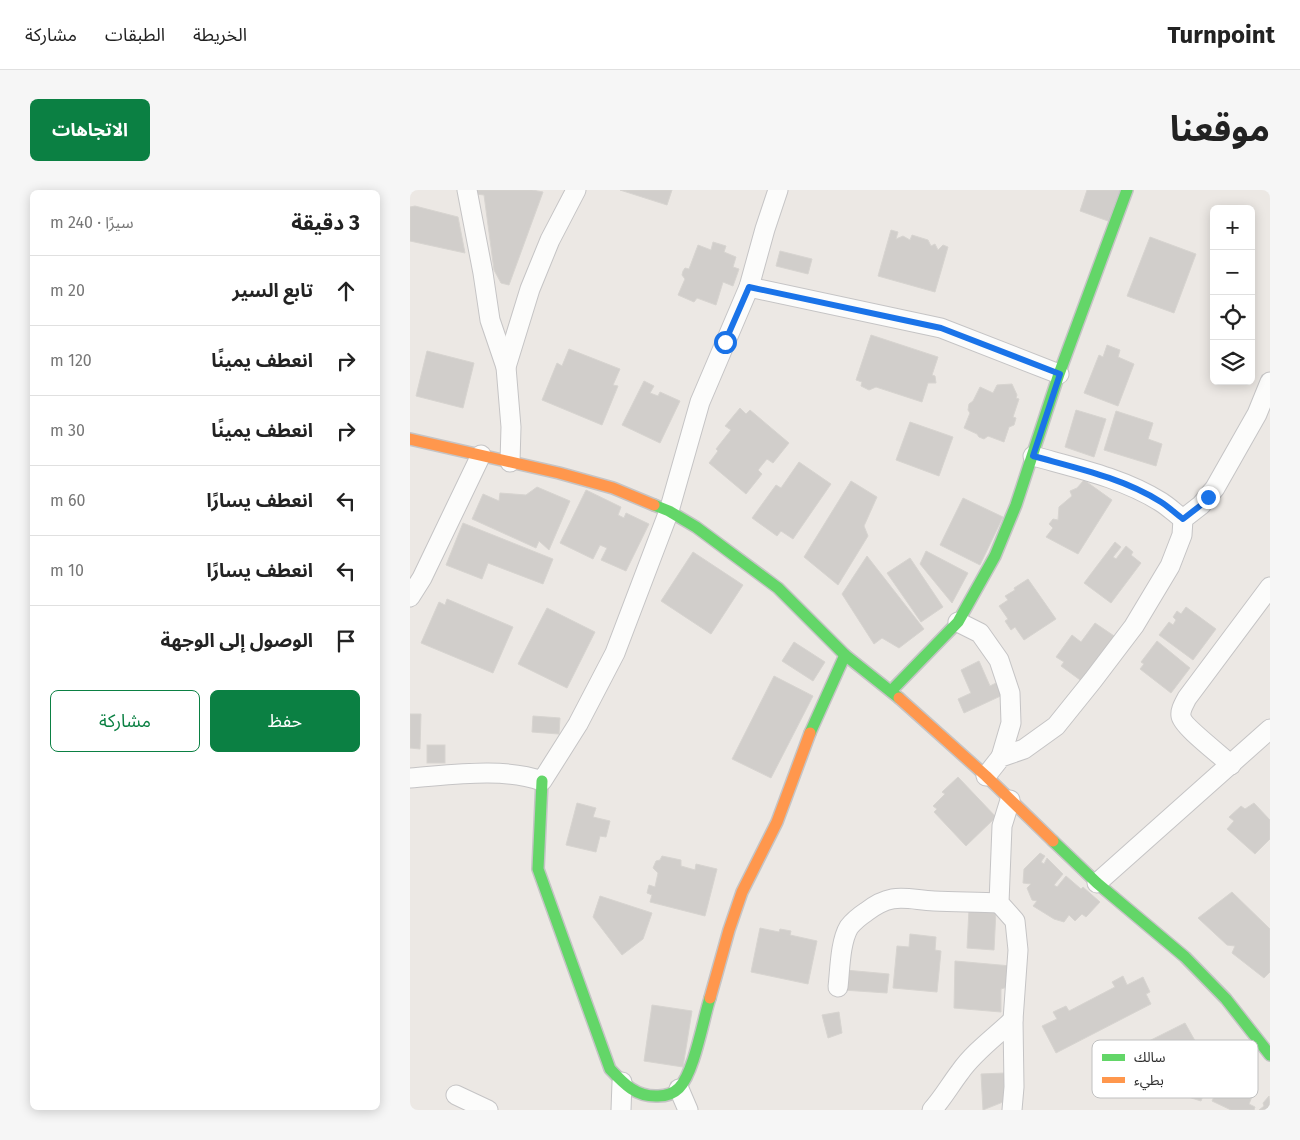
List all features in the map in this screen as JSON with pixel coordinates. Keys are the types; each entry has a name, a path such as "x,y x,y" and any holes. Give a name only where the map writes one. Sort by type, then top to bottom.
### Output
{"main road":[{"path":"891,691 958,622 995,556 1016,505 1060,374 1127,190"},
{"path":"410,439 613,488 669,511 696,527 778,588 845,655 891,691 986,776 1097,883 1184,957 1226,999 1270,1055"},
{"path":"542,781 538,869 610,1069 632,1090 650,1096 666,1096 678,1089 689,1071 729,930 742,892 777,822 804,747 845,655"}],"street":[{"path":"467,190 490,320 506,367 511,427 510,462"},
{"path":"506,367 530,289 550,240 576,190"},
{"path":"410,778 476,774 528,776 542,781 578,724 615,653 669,511 700,402 749,287 778,190"},
{"path":"749,287 941,328 1060,374"},
{"path":"1001,757 1024,749 1056,726 1134,626 1170,566 1182,535 1183,519 1201,505 1215,488 1257,414 1270,382"},
{"path":"410,597 422,578 481,455"},
{"path":"1033,456 1095,474 1141,491 1163,503 1183,519"},
{"path":"1231,765 1187,727 1181,718 1181,710 1187,698 1270,587"},
{"path":"958,622 980,633 999,660 1010,693 1011,724 1001,757 986,776"},
{"path":"1097,883 1270,729"},
{"path":"1010,800 1002,826 999,903 1015,921 1018,950 1013,1020 1014,1087 1012,1110"},
{"path":"838,987 844,940 850,927 879,902 891,898 910,897 932,900 999,903"},
{"path":"932,1110 945,1095 960,1071 978,1051 1013,1020"},
{"path":"620,1110 622,1082"},
{"path":"678,1089 688,1110"},
{"path":"456,1095 488,1110"}],"building":[{"path":"475,190 532,190 543,192 509,285 501,283 494,270 484,195 475,194"},
{"path":"620,190 672,190 667,205"},
{"path":"1087,190 1120,190 1108,221 1080,211"},
{"path":"415,206 458,217 465,253 410,241 410,207"},
{"path":"891,230 898,232 896,239 903,236 910,240 912,235 928,240 931,246 935,244 938,250 943,245 948,247 935,292 878,276"},
{"path":"1150,237 1196,254 1174,313 1127,296"},
{"path":"713,242 726,246 724,252 736,257 733,267 739,269 733,286 723,282 716,305 697,298 694,302 678,295 685,279 682,275 683,271 685,268 689,269 698,245 711,250"},
{"path":"780,251 812,259 808,274 776,266"},
{"path":"871,335 938,357 932,375 935,376 936,383 928,383 922,402 876,387 869,390 861,386 862,382 856,380"},
{"path":"1107,345 1120,350 1118,357 1134,364 1118,406 1084,393 1099,355 1103,357"},
{"path":"569,349 620,369 613,385 618,386 602,425 542,400 557,363 562,366"},
{"path":"427,351 474,363 463,408 416,396"},
{"path":"644,381 654,386 650,393 658,396 660,392 680,401 660,443 622,425"},
{"path":"1012,384 1017,395 1016,398 1019,399 1013,417 1016,418 1014,425 1009,427 1004,442 988,436 984,439 964,428 970,413 968,410 969,404 973,401 980,387 993,393 997,385"},
{"path":"740,408 746,414 750,410 789,443 773,463 767,459 758,470 762,474 746,494 709,463 718,451 716,449 731,430 725,426"},
{"path":"1076,410 1106,419 1094,457 1065,447"},
{"path":"1116,411 1153,423 1148,439 1162,444 1156,466 1104,450"},
{"path":"910,422 953,437 939,476 896,460"},
{"path":"799,462 831,484 793,539 781,531 777,536 752,518 776,485 781,488"},
{"path":"1084,480 1112,500 1078,554 1046,537 1053,528 1049,524 1053,519 1058,520 1059,507 1072,496 1070,491 1077,488"},
{"path":"851,481 877,497 864,526 868,536 838,585 804,557"},
{"path":"537,487 570,501 549,550 539,541 536,548 472,519 483,494 499,501 500,493 526,495"},
{"path":"586,490 621,507 618,515 624,518 626,513 649,524 626,571 601,560 607,548 600,545 593,559 560,543"},
{"path":"963,498 1003,517 980,565 940,545"},
{"path":"463,523 553,559 543,584 488,563 482,579 446,565"},
{"path":"1115,542 1121,547 1113,557 1116,559 1126,546 1133,552 1131,555 1141,563 1111,603 1084,583"},
{"path":"926,551 968,573 952,603 920,564"},
{"path":"693,552 743,585 711,634 661,601"},
{"path":"867,556 924,629 899,648 882,638 874,644 842,594"},
{"path":"910,558 943,607 921,622 887,573"},
{"path":"1028,579 1056,619 1024,640 1015,627 1011,630 1005,621 1008,619 999,606 1008,600 1005,596"},
{"path":"447,599 513,627 493,673 421,643 439,602 445,605"},
{"path":"1186,607 1216,629 1193,660 1159,635 1169,622 1173,625 1176,620 1173,617 1177,611 1181,614"},
{"path":"547,608 595,632 567,688 518,664"},
{"path":"1095,623 1120,640 1087,685 1061,666 1064,662 1056,657 1072,635 1081,642"},
{"path":"1157,641 1190,668 1171,693 1140,669 1144,664 1141,662"},
{"path":"794,642 825,662 813,681 782,661"},
{"path":"979,661 990,686 1002,680 1007,693 964,713 958,699 971,693 961,670"},
{"path":"774,676 813,696 771,778 732,759"},
{"path":"410,714 421,714 420,749 410,748"},
{"path":"533,716 560,718 559,734 532,732"},
{"path":"427,745 445,745 445,763 427,763"},
{"path":"958,777 996,817 966,846 934,812 937,809 933,806 945,794 942,792"},
{"path":"577,803 596,808 593,817 610,821 606,837 600,836 596,852 566,845"},
{"path":"1254,803 1270,820 1270,839 1255,854 1227,829 1234,821 1229,817 1241,806 1245,809"},
{"path":"1040,853 1045,856 1041,862 1044,864 1047,858 1063,874 1054,885 1057,887 1066,876 1081,889 1083,887 1100,902 1086,917 1082,914 1075,921 1069,915 1064,922 1054,919 1033,906 1037,901 1032,900 1027,888 1031,884 1023,883 1024,869"},
{"path":"662,856 681,860 681,866 695,870 696,864 717,869 705,916 650,902 652,895 647,893 649,885 655,887 658,873 653,868 656,861 660,860"},
{"path":"1232,892 1270,929 1270,972 1264,978 1232,953 1235,946 1227,945 1198,918"},
{"path":"600,896 652,913 643,939 622,955 593,917"},
{"path":"969,909 996,910 994,950 967,948"},
{"path":"760,928 779,932 780,929 791,931 790,935 817,941 808,984 751,972"},
{"path":"910,934 936,937 935,950 941,951 937,992 893,988 897,946 909,947"},
{"path":"955,961 1011,966 1007,987 1001,989 1001,1012 954,1008"},
{"path":"845,970 889,974 887,993 843,990"},
{"path":"1123,976 1127,985 1143,977 1150,992 1146,994 1151,1004 1056,1053 1042,1026 1057,1019 1053,1012 1066,1006 1069,1011 1115,987 1112,982"},
{"path":"652,1005 692,1011 683,1067 644,1061"},
{"path":"839,1012 842,1033 828,1038 822,1015"},
{"path":"1185,1023 1195,1040 1151,1040"},
{"path":"1005,1073 1003,1102 983,1110 981,1074"},
{"path":"1269,1096 1270,1110 1259,1110 1264,1106 1263,1103"},
{"path":"1191,1098 1202,1098 1201,1101"},
{"path":"1213,1098 1251,1098 1249,1104 1255,1107 1254,1110 1231,1110 1212,1101"}],"traffic: fast":[{"path":"891,691 958,622 995,556 1016,505 1059,374 1127,190"},
{"path":"654,505 669,511 696,527 778,588 845,655 899,698"},
{"path":"810,733 845,655"},
{"path":"542,781 538,869 610,1069 631,1089 637,1092 650,1096 661,1096 674,1092 684,1081 694,1059 710,998"},
{"path":"1053,841 1097,883 1185,957 1226,999 1270,1055"}],"traffic: slow":[{"path":"410,439 559,473 613,488 654,505"},
{"path":"899,698 986,776 1053,841"},
{"path":"710,998 742,892 777,822 810,733"}],"route":[{"path":"725,342 749,287 941,328 982,342 1060,374 1033,456 1074,467 1141,491 1163,503 1183,519 1208,497"}]}
